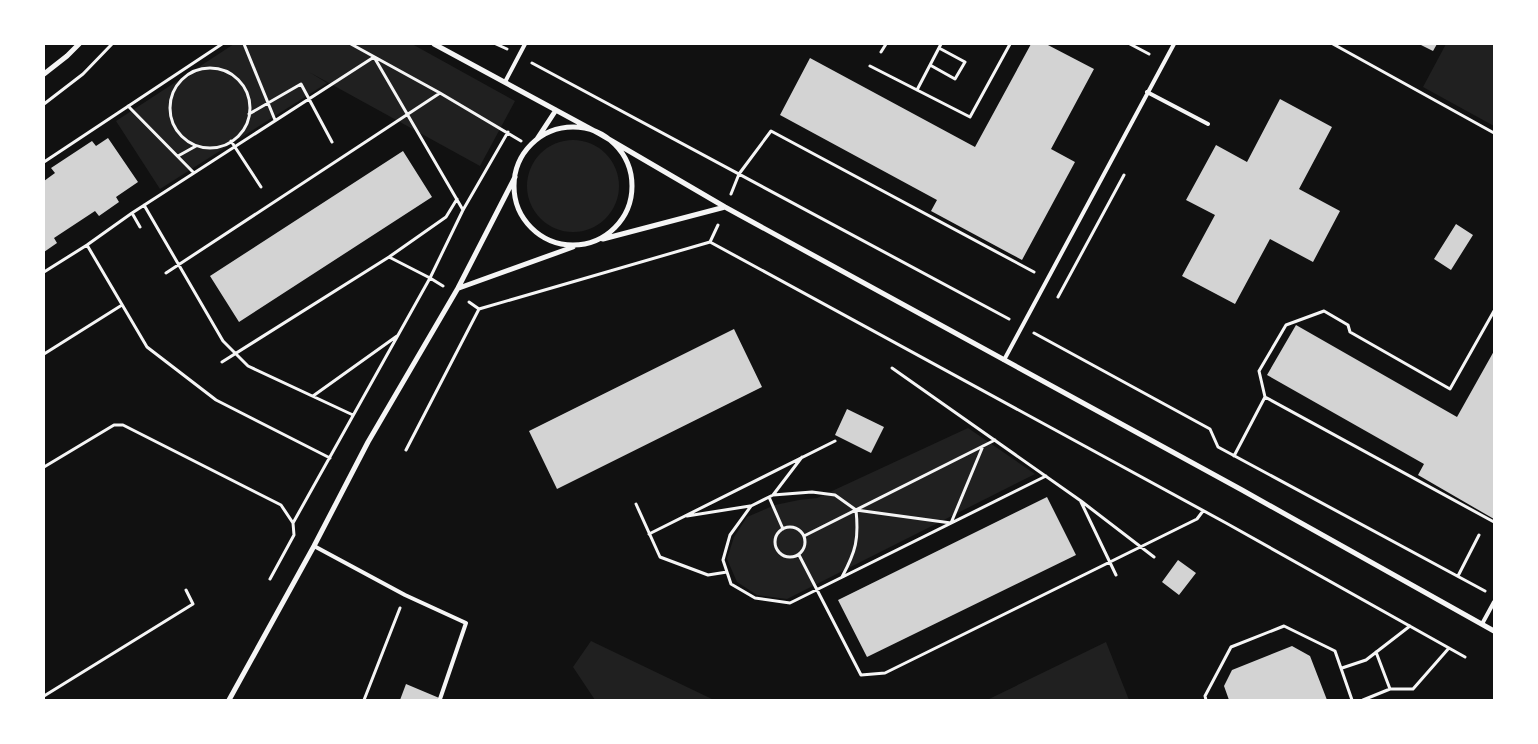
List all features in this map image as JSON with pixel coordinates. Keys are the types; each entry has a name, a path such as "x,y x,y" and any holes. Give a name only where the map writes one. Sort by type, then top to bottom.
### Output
{"street":[{"path":"44,74 79,44"},
{"path":"434,44 600,134 725,207 1494,631"},
{"path":"229,700 314,546 368,442 457,291 515,177 525,151 535,141 556,110"},
{"path":"535,141 547,134 567,128 587,129 610,140 624,157 631,174 632,187 629,204 622,220 614,230 598,240"},
{"path":"515,177 517,202 529,226 551,241 576,245"},
{"path":"457,291 576,245 725,207"}],"lane":[{"path":"505,82 525,44"},
{"path":"1004,360 1174,44"},
{"path":"1147,92 1208,124"},
{"path":"314,546 405,595 466,623 440,699"},
{"path":"1482,624 1494,602"}],"path":[{"path":"44,104 83,74 112,44"},
{"path":"44,162 222,44"},
{"path":"244,44 275,120"},
{"path":"351,44 530,146"},
{"path":"496,44 1210,429 1218,447 1487,592"},
{"path":"881,52 886,44"},
{"path":"917,90 941,44"},
{"path":"870,66 970,117 1010,44"},
{"path":"1130,44 1149,54"},
{"path":"1334,44 1494,134"},
{"path":"930,65 955,79 965,62 939,48"},
{"path":"44,272 374,56"},
{"path":"374,56 463,210"},
{"path":"213,67 225,70 235,76 243,85 248,96 249,114 243,131 231,142 224,146 212,148 197,146 180,135 173,125 170,101 173,90 180,80 190,72 201,68 213,67"},
{"path":"186,68 190,72"},
{"path":"249,114 301,84 332,142"},
{"path":"166,273 440,93"},
{"path":"128,106 194,173"},
{"path":"710,242 740,174 771,131 1034,272"},
{"path":"293,524 430,278 463,210 508,132"},
{"path":"231,142 261,187"},
{"path":"177,156 197,146"},
{"path":"222,362 389,258 446,217 457,199"},
{"path":"144,205 223,341 235,354 248,366 353,416"},
{"path":"132,213 140,227"},
{"path":"406,450 479,309 710,242 1203,511 1465,657"},
{"path":"87,244 147,346 216,400 330,458"},
{"path":"389,258 457,291 479,309"},
{"path":"44,354 122,305"},
{"path":"1234,456 1265,397 1259,371 1286,325 1324,311 1348,325 1350,332 1450,389 1494,311"},
{"path":"312,397 398,335"},
{"path":"892,368 1081,501 1154,557"},
{"path":"1265,397 1494,522"},
{"path":"44,467 114,424 123,425 281,505 293,524 294,535 270,579"},
{"path":"804,536 995,440"},
{"path":"649,534 835,441"},
{"path":"951,523 983,446"},
{"path":"771,496 802,457"},
{"path":"751,506 730,535 723,560 731,584 756,598 790,603 1046,476"},
{"path":"683,517 751,506 771,496 812,492 836,495 856,510 951,523"},
{"path":"771,496 783,529"},
{"path":"1081,501 1116,575"},
{"path":"636,504 660,557 708,575 727,572"},
{"path":"841,577 856,548 858,529 856,510"},
{"path":"799,554 861,675 885,673 1197,519 1203,511"},
{"path":"795,528 804,536 804,548 795,557 787,557 777,550 775,546 775,538 779,531 783,529 795,528"},
{"path":"1458,576 1479,535"},
{"path":"44,696 193,604 186,590"},
{"path":"364,700 405,595"},
{"path":"1206,700 1205,696 1231,647 1284,626 1335,651 1352,700"},
{"path":"1342,668 1366,660 1410,626"},
{"path":"1363,700 1390,689 1413,689 1449,648"},
{"path":"1376,652 1390,689"}],"shaded area":[{"path":"234,44 412,44 515,101 480,166 309,72 327,83 160,189 116,121"},
{"path":"1446,44 1494,44 1494,126 1423,87"},
{"path":"573,140 590,144 605,154 615,169 619,186 615,203 605,218 590,228 573,232 556,228 541,218 531,203 527,186 531,169 541,154 556,144"},
{"path":"968,428 1035,474 787,599 757,595 737,582 727,559 734,537 747,517 775,505 817,498"},
{"path":"591,641 714,700 595,700 573,667"},
{"path":"1106,642 1129,700 987,700"}],"building":[{"path":"1031,44 1046,44 1094,69 1051,149 1075,162 1022,260 931,211 937,200 780,115 810,58 975,147"},
{"path":"1419,44 1437,44 1433,51"},
{"path":"1280,99 1332,127 1299,189 1340,211 1313,262 1270,239 1235,304 1182,276 1215,215 1186,200 1216,145 1247,162"},
{"path":"108,138 138,182 116,197 119,202 99,216 95,211 54,238 57,243 44,252 44,181 55,173 51,168 92,141 96,146"},
{"path":"403,151 432,197 239,322 210,276"},
{"path":"1456,224 1473,235 1451,270 1434,259"},
{"path":"1296,325 1457,417 1494,351 1494,519 1418,475 1424,464 1267,375"},
{"path":"734,329 762,387 557,489 529,431"},
{"path":"847,409 884,427 871,453 835,435"},
{"path":"1047,497 1076,555 867,657 838,600"},
{"path":"1178,560 1196,573 1179,595 1162,582"},
{"path":"1292,646 1310,656 1327,700 1229,700 1224,686 1232,670"},
{"path":"406,684 444,700 400,700"}]}
